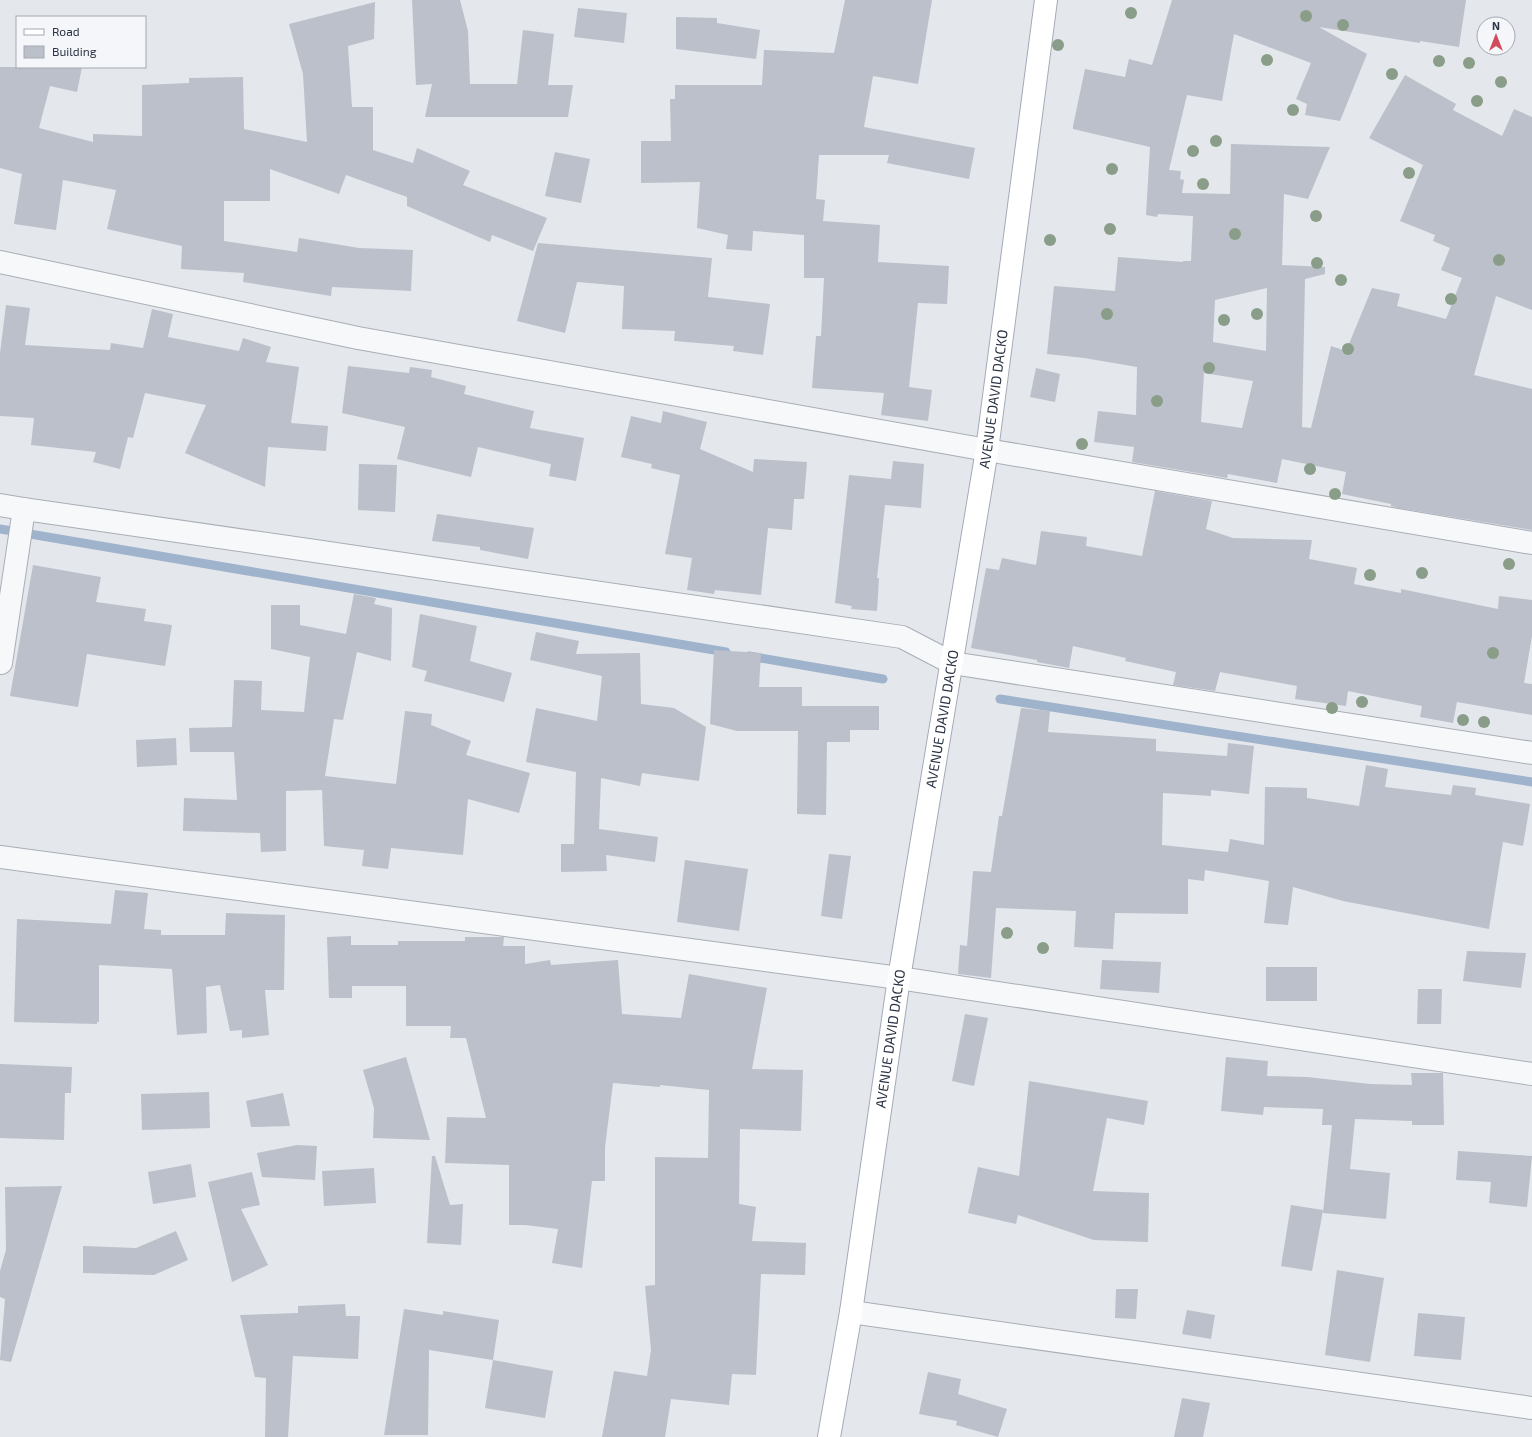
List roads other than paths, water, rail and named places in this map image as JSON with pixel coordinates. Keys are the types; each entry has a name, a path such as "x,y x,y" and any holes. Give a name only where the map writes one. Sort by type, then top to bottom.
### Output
{"main road":[{"name":"AVENUE DAVID DACKO","path":"830,1437 851,1312 898,978 987,450 1046,0"}],"street":[{"path":"0,262 358,338 987,450 1532,543"},
{"path":"0,505 23,515 308,550 902,637 952,663 1532,753"},
{"path":"1,663 23,515"},
{"path":"0,857 898,978 1532,1074"},
{"path":"851,1312 1532,1408"}],"waterway":[{"path":"0,529 726,652"},
{"path":"749,656 883,679"},
{"path":"1000,699 1532,782"}]}
